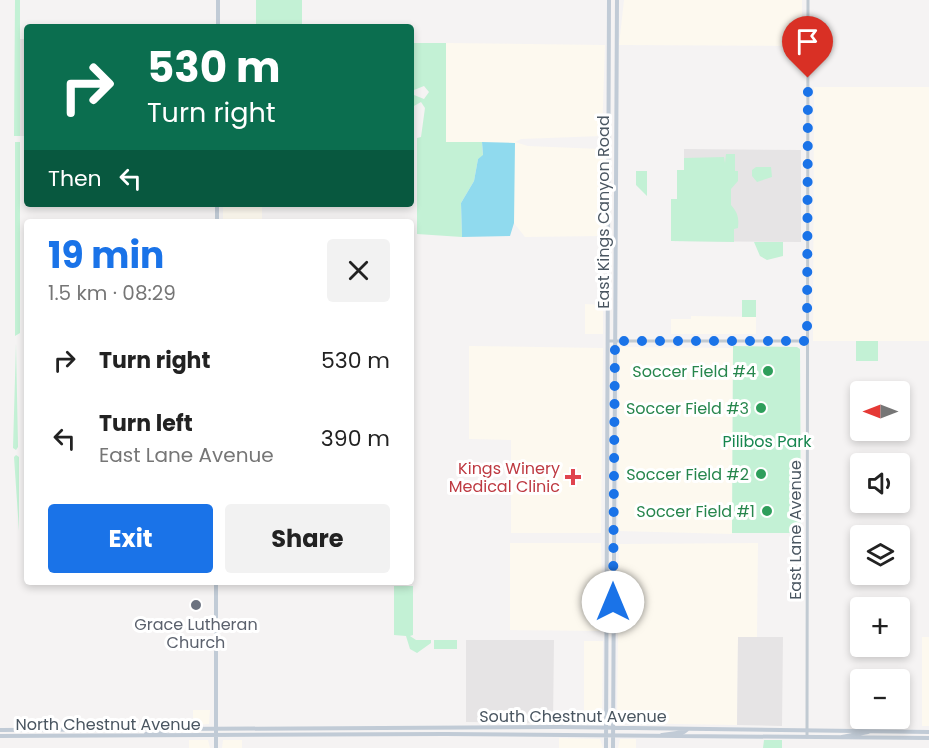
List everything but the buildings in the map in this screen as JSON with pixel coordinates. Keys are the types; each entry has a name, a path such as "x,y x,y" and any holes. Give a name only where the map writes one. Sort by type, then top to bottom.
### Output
{"main road":[{"path":"218,0 218,24"},
{"name":"East Kings Canyon Road","path":"606,748 609,0"},
{"name":"East Kings Canyon Road","path":"613,748 617,0"},
{"path":"216,585 216,748"},
{"path":"510,728 510,734"},
{"name":"South Chestnut Avenue","path":"216,730 613,728 929,732"},
{"path":"661,736 684,732 688,729"},
{"name":"North Chestnut Avenue","path":"0,730 216,730"},
{"path":"142,736 165,733 167,730"},
{"path":"842,738 844,735 866,735 869,732"},
{"name":"South Chestnut Avenue","path":"216,736 510,734 929,738"},
{"name":"North Chestnut Avenue","path":"0,736 216,736"}],"street":[{"name":"East Lane Avenue","path":"807,737 808,0"},
{"path":"609,341 807,341"}],"shaded area":[{"path":"624,0 802,0 802,46 619,45"},
{"path":"20,39 24,39 24,136 20,136"},
{"path":"446,43 605,45 602,136 521,139 515,142 528,146 600,149 604,152 602,236 525,237 514,223 514,143 446,142"},
{"path":"814,87 929,87 929,341 813,341"},
{"path":"684,149 801,150 801,242 671,241 671,199 677,199 677,170 684,170"},
{"path":"223,207 262,207 262,219 223,219"},
{"path":"585,304 603,305 603,334 585,334"},
{"path":"691,316 756,317 756,334 671,334 671,319 691,319"},
{"path":"469,346 603,348 601,533 511,533 511,440 469,439"},
{"path":"622,347 733,348 732,534 618,531 619,349"},
{"path":"510,543 601,543 603,631 510,630"},
{"path":"758,543 757,637 738,638 737,725 620,723 617,717 619,544"},
{"path":"738,637 783,637 782,726 737,725"},
{"path":"922,637 929,637 929,726 922,726"},
{"path":"466,640 554,640 553,723 466,722"},
{"path":"584,641 603,641 602,719 597,723 584,723"},
{"path":"193,710 210,710 209,724 193,725"},
{"path":"563,711 581,711 581,723 563,723"},
{"path":"559,738 600,739 603,748 559,748"},
{"path":"620,739 636,739 636,748 618,748"},
{"path":"189,740 208,740 210,748 189,748"},
{"path":"223,740 242,740 242,748 222,748"}],"green space":[{"path":"15,0 20,0 20,136 14,136"},
{"path":"256,0 302,0 302,24 256,24"},
{"path":"414,43 446,43 446,142 482,142 483,156 478,159 474,181 461,203 462,237 417,234 417,138 421,137 425,108 421,102 414,106 414,95 424,99 429,92 424,86 414,90"},
{"path":"15,142 20,142 20,333 15,336"},
{"path":"726,154 735,154 735,171 738,171 738,181 731,189 731,205 737,213 738,221 738,228 734,229 734,242 671,241 671,199 677,199 677,170 684,170 684,158 724,157 725,163"},
{"path":"756,167 771,167 772,177 757,182 752,176 752,170"},
{"path":"636,171 647,171 647,196 636,185"},
{"path":"754,242 783,242 783,256 767,260 760,256"},
{"path":"742,300 756,300 756,317 742,317"},
{"path":"856,341 878,341 878,361 856,361"},
{"path":"16,343 18,447 16,450 13,448"},
{"name":"Pilibos Park","path":"733,346 797,347 800,349 801,533 732,533"},
{"path":"16,455 19,457 19,531 14,457"},
{"path":"394,586 413,586 413,635 410,636 416,640 431,640 431,643 417,653 410,649 406,636 394,635"},
{"path":"434,640 457,640 457,649 434,649"},
{"path":"764,740 782,740 782,748 763,748"}],"water":[{"path":"482,142 515,143 514,223 510,236 462,237 461,203 474,181 478,159 483,155"}],"place":[{"name":"Soccer Field #4","path":"768,371"},
{"name":"Soccer Field #3","path":"761,408"},
{"name":"Soccer Field #2","path":"761,474"},
{"name":"Kings Winery Medical Clinic","path":"573,477"},
{"name":"Soccer Field #1","path":"767,511"},
{"name":"Grace Lutheran Church","path":"196,605"}],"route":[{"path":"613,602 615,341 807,341 808,78"}]}
